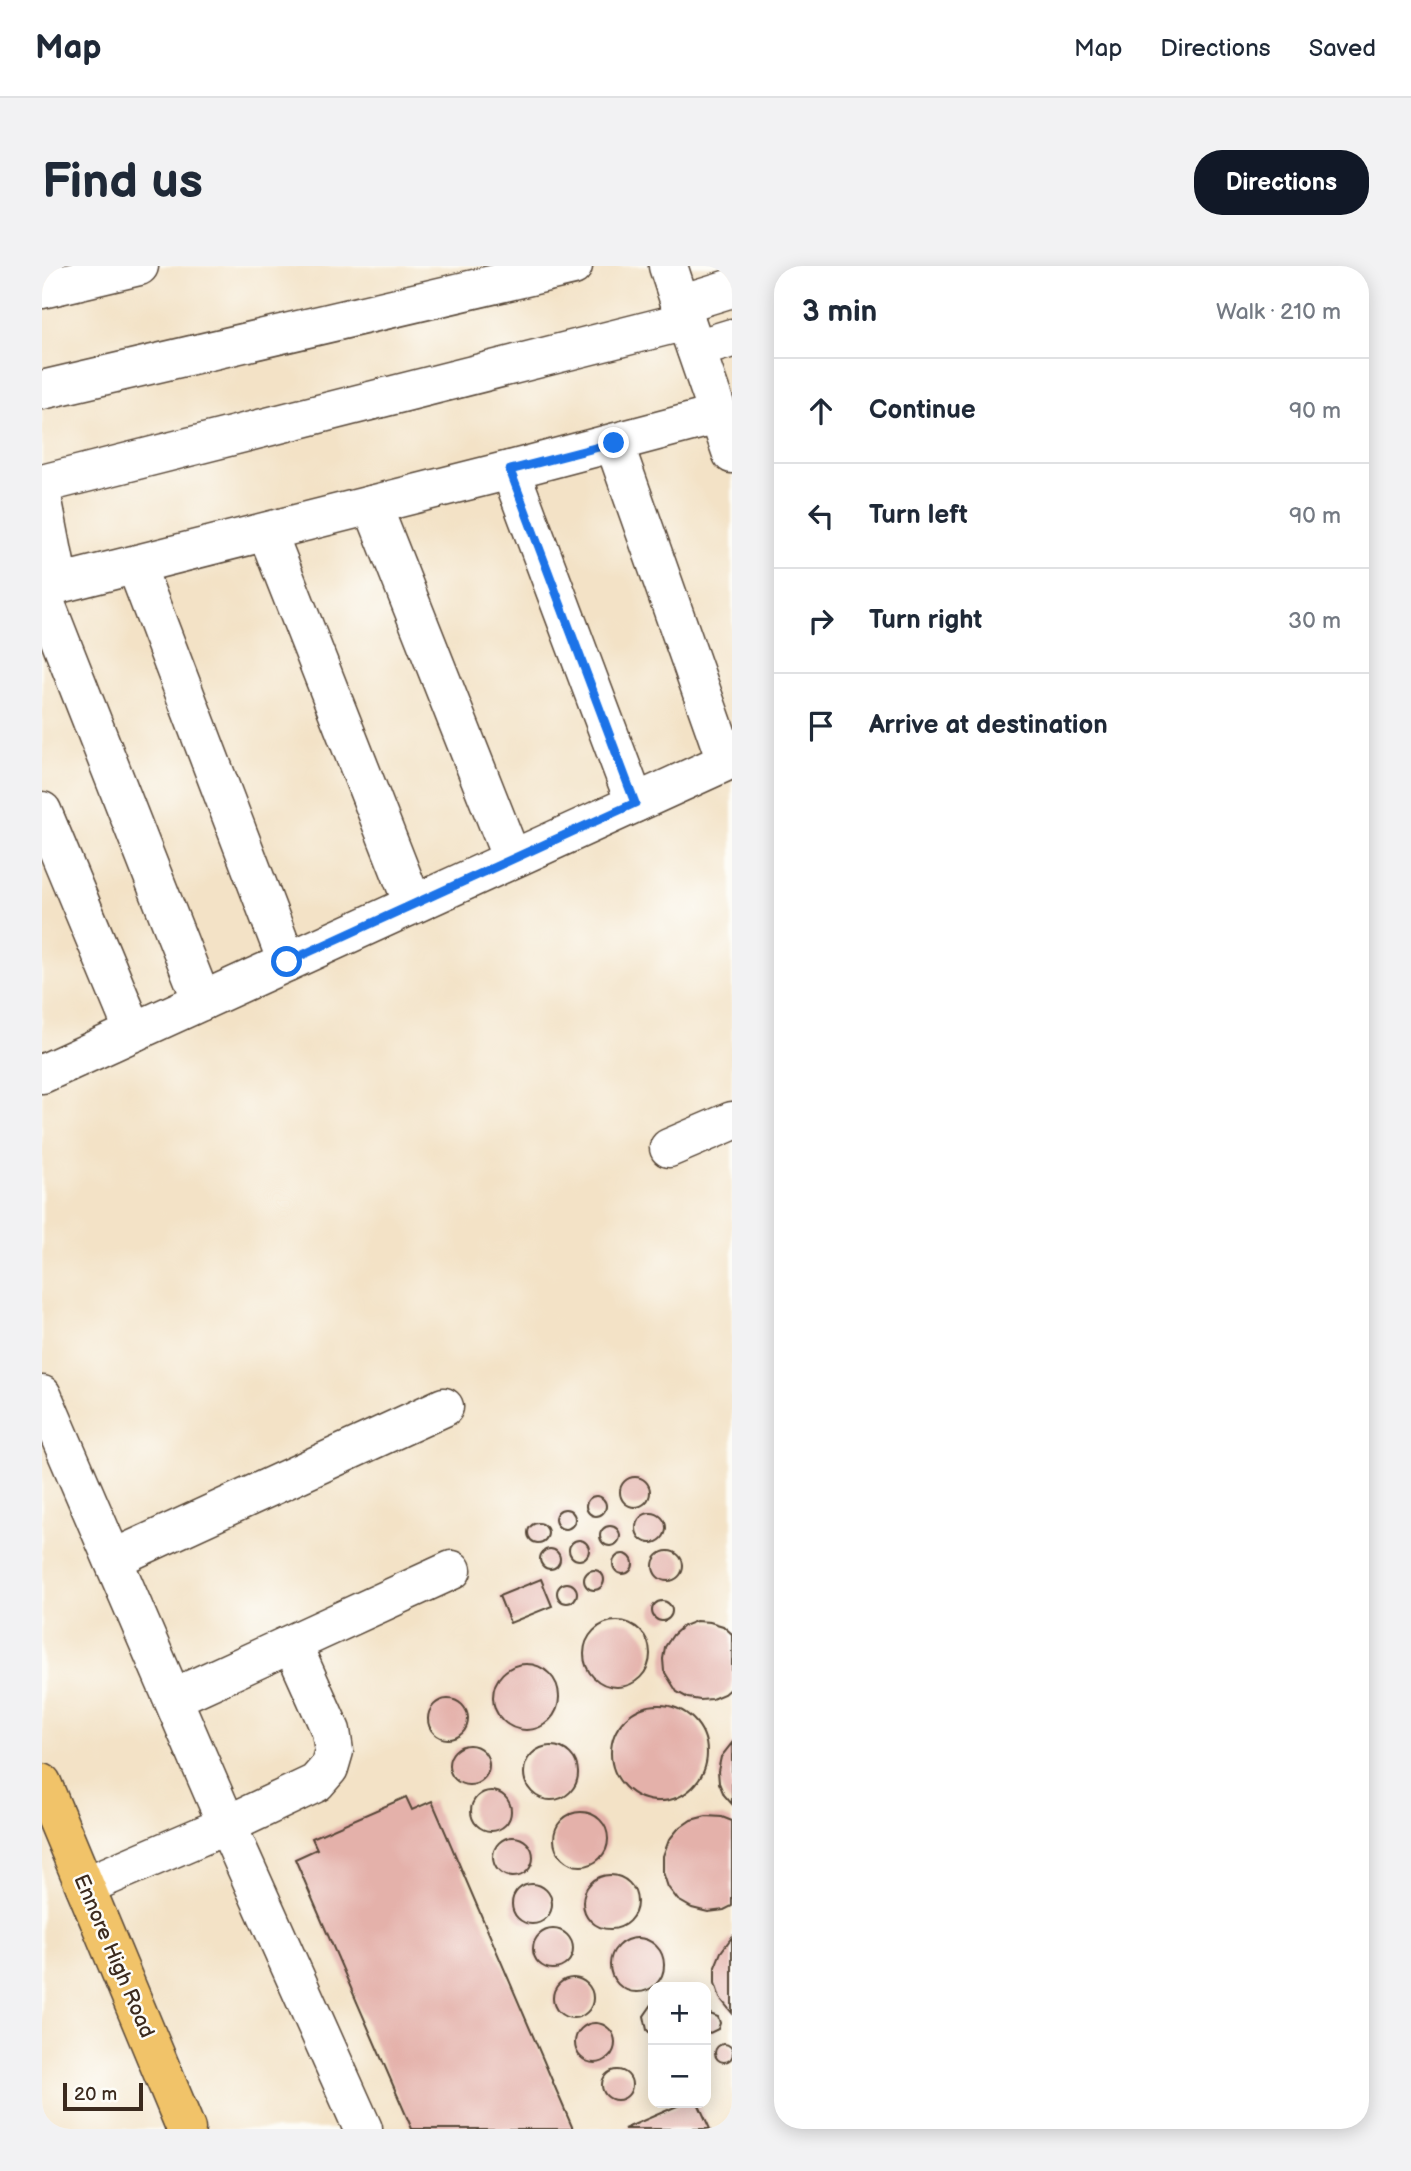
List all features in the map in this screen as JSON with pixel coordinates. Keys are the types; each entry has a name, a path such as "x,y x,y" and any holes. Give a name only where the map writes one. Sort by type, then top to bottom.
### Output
{"main road":[{"name":"Ennore High Road","path":"42,1783 186,2129"}],"street":[{"path":"42,289 139,266"},
{"path":"42,390 573,266"},
{"path":"48,589 614,443 728,438 668,266"},
{"path":"42,484 687,325 732,288"},
{"path":"687,325 732,338"},
{"path":"42,1074 729,760 614,443"},
{"path":"510,470 635,803"},
{"path":"42,496 48,589 202,1001"},
{"path":"372,505 512,859"},
{"path":"267,532 413,904"},
{"path":"136,566 287,962"},
{"path":"42,811 134,1032"},
{"path":"669,1148 732,1121"},
{"path":"42,1395 227,1825 363,2129"},
{"path":"113,1559 444,1407"},
{"path":"173,1698 453,1570"},
{"path":"85,1886 317,1783 329,1768 334,1751 331,1731 292,1644"}],"building":[{"path":"635,1477 641,1478 649,1486 649,1498 641,1506 635,1507 629,1506 621,1498 620,1492 621,1486 629,1478"},
{"path":"596,1496 603,1499 606,1506 603,1513 596,1516 589,1513 586,1506 589,1499"},
{"path":"565,1509 572,1512 575,1519 572,1526 565,1529 558,1526 555,1519 558,1512"},
{"path":"651,1513 657,1514 665,1522 665,1534 657,1542 651,1543 645,1542 637,1534 636,1528 637,1522 645,1514"},
{"path":"538,1523 545,1526 548,1533 545,1540 538,1543 531,1540 528,1533 531,1526"},
{"path":"610,1526 617,1529 620,1536 617,1543 610,1546 603,1543 600,1536 603,1529"},
{"path":"579,1540 586,1543 589,1550 586,1557 579,1560 572,1557 569,1550 572,1543"},
{"path":"550,1549 557,1552 560,1559 557,1566 550,1569 543,1566 540,1559 543,1552"},
{"path":"668,1551 674,1552 682,1560 682,1572 674,1580 668,1581 662,1580 654,1572 653,1566 654,1560 662,1552"},
{"path":"623,1554 630,1557 633,1564 630,1571 623,1574 616,1571 613,1564 616,1557"},
{"path":"594,1570 601,1573 604,1580 601,1587 594,1590 587,1587 584,1580 587,1573"},
{"path":"541,1579 552,1606 510,1623 499,1596"},
{"path":"567,1583 574,1586 577,1593 574,1600 567,1603 560,1600 557,1593 560,1586"},
{"path":"662,1601 669,1604 672,1611 669,1618 662,1621 655,1618 652,1611 655,1604"},
{"path":"611,1621 623,1621 635,1626 645,1636 650,1654 648,1667 635,1682 623,1687 611,1687 599,1682 589,1672 584,1660 584,1648 589,1636 599,1626"},
{"path":"696,1621 723,1626 732,1634 732,1687 712,1699 688,1698 677,1692 664,1671 665,1647 683,1626"},
{"path":"526,1664 539,1667 549,1674 556,1684 559,1697 556,1710 549,1720 539,1727 526,1730 513,1727 503,1720 496,1710 493,1697 496,1684 503,1674 513,1667"},
{"path":"448,1699 462,1705 468,1719 462,1733 448,1739 434,1733 428,1719 434,1705"},
{"path":"659,1705 677,1709 693,1719 703,1735 707,1753 703,1771 693,1787 677,1797 659,1801 641,1797 625,1787 615,1771 611,1753 615,1735 625,1719 641,1709"},
{"path":"732,1743 732,1804 724,1795 718,1771 721,1757"},
{"path":"469,1745 483,1751 489,1765 483,1779 469,1785 455,1779 449,1765 455,1751"},
{"path":"556,1746 566,1750 574,1758 578,1773 574,1788 566,1796 546,1800 536,1796 528,1788 524,1768 528,1758 536,1750"},
{"path":"491,1791 505,1797 511,1811 505,1825 491,1831 477,1825 471,1811 477,1797"},
{"path":"406,1797 412,1810 432,1801 573,2129 412,2129 295,1859 317,1849 312,1838"},
{"path":"581,1812 600,1820 608,1839 600,1858 581,1866 562,1858 554,1839 562,1820"},
{"path":"706,1816 732,1821 732,1906 708,1912 692,1908 678,1900 668,1887 663,1872 663,1856 669,1840 691,1820"},
{"path":"513,1837 527,1843 533,1857 527,1871 513,1877 499,1871 493,1857 499,1843"},
{"path":"615,1875 625,1879 633,1887 637,1902 633,1917 625,1925 605,1929 595,1925 587,1917 583,1897 587,1887 595,1879"},
{"path":"532,1884 546,1890 552,1904 546,1918 532,1924 518,1918 512,1904 518,1890"},
{"path":"553,1929 567,1935 573,1949 567,1963 553,1969 539,1963 533,1949 539,1935"},
{"path":"732,1937 732,2013 720,1998 715,1983 715,1967 721,1952"},
{"path":"632,1938 652,1942 660,1950 664,1960 660,1980 648,1982 648,1990 642,1992 622,1988 614,1980 610,1970 614,1950 622,1942"},
{"path":"573,1978 587,1984 593,1998 587,2012 573,2018 559,2012 553,1998 559,1984"},
{"path":"648,2010 648,2031 647,2030 644,2016"},
{"path":"711,2014 718,2017 718,2029 711,2032"},
{"path":"595,2023 609,2029 615,2043 609,2057 595,2063 581,2057 575,2043 581,2029"},
{"path":"724,2044 732,2049 733,2053 728,2061 724,2062 716,2057 715,2053 720,2045"},
{"path":"617,2070 628,2074 632,2085 628,2096 617,2100 606,2096 602,2085 606,2074"},
{"path":"672,2108 700,2108 710,2129 624,2129"}],"route":[{"path":"287,962 635,803 510,470 614,443"}]}
